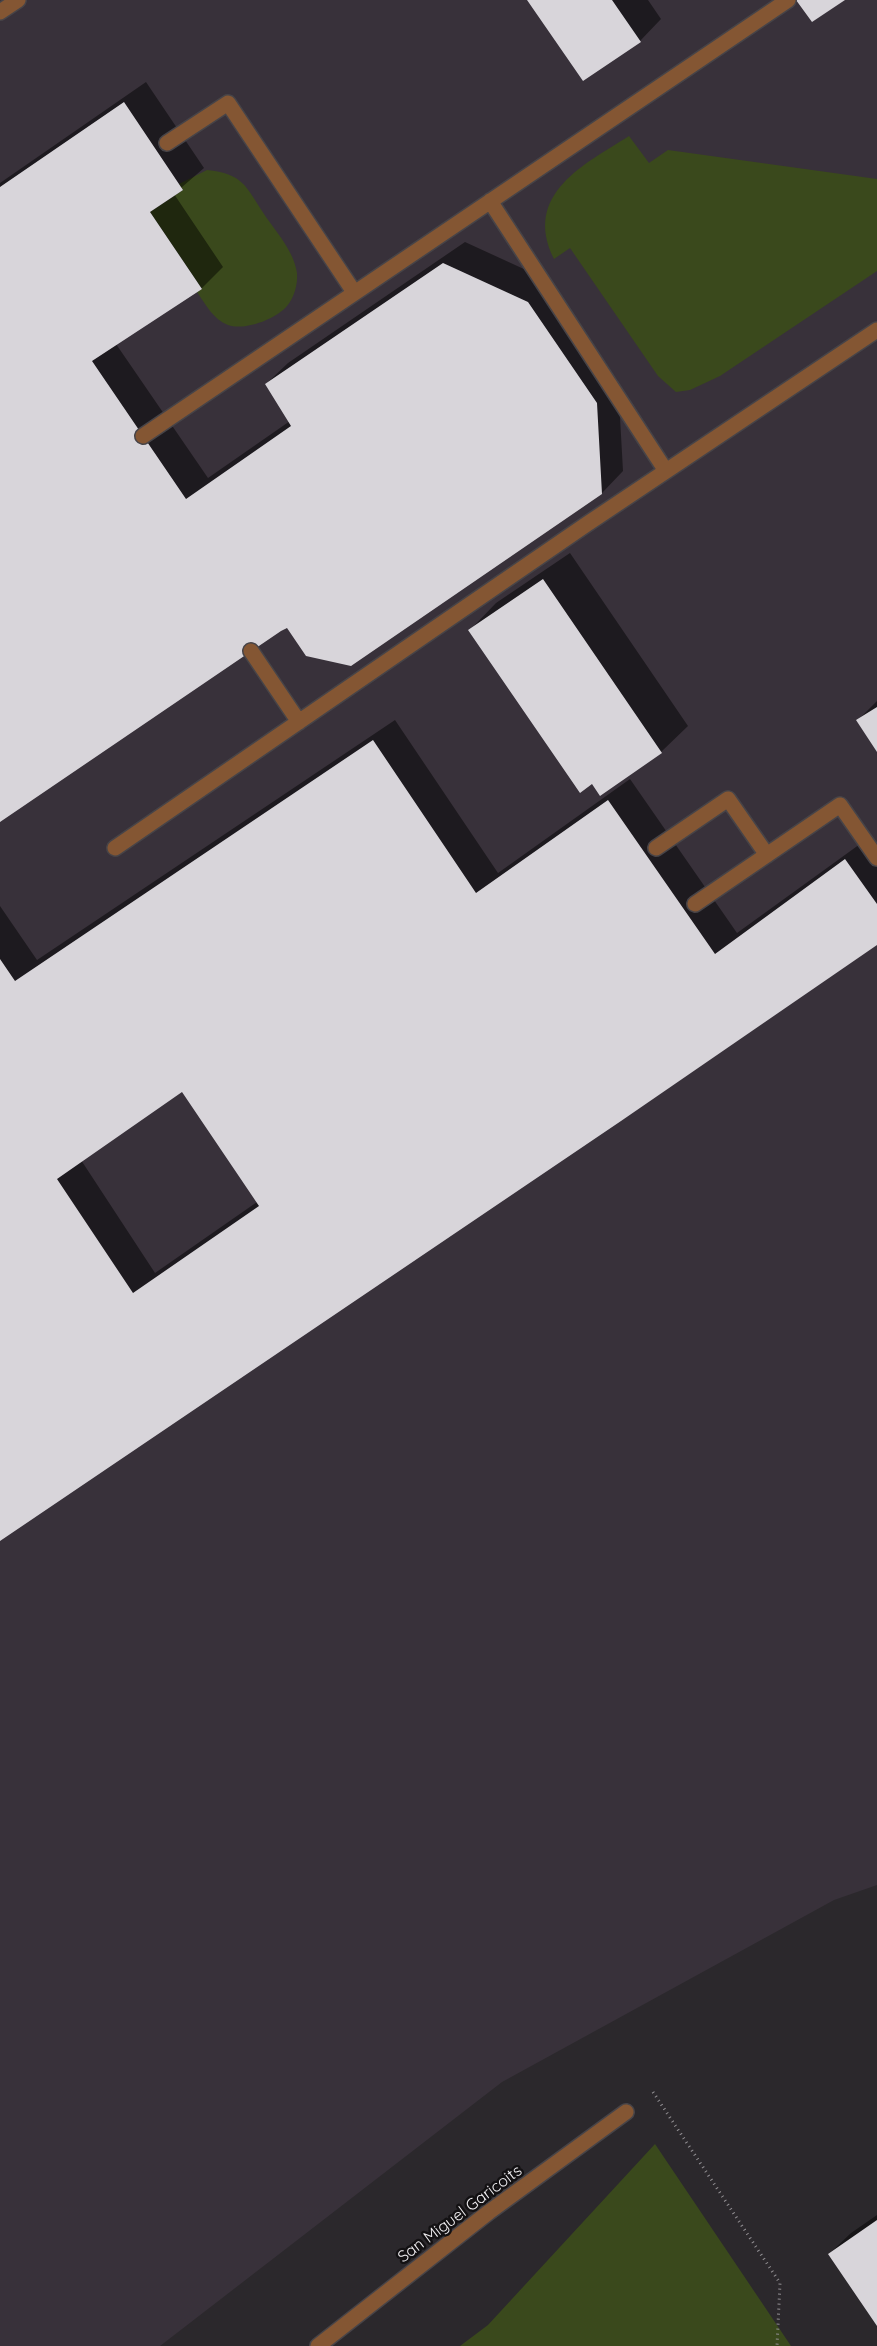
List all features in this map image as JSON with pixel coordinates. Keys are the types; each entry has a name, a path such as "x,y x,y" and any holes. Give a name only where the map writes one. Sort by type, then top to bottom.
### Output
{"lane":[{"path":"0,12 18,0"},
{"path":"143,436 788,0"},
{"path":"167,143 228,103 354,292"},
{"path":"490,201 666,471"},
{"path":"115,848 666,471 877,330"},
{"path":"251,651 299,722"},
{"path":"656,848 728,800 767,855"},
{"path":"695,904 840,805 877,858"},
{"name":"San Miguel Garicoits","path":"318,2346 489,2212 626,2112"}],"path":[{"path":"653,2092 780,2283 777,2346"}],"shaded area":[{"path":"0,0 877,0 877,1885 834,1900 502,2082 160,2346 0,2346"}],"green space":[{"path":"629,136 649,163 668,150 877,179 877,271 720,376 690,390 676,392 658,376 570,248 554,259 546,236 546,216 552,199 563,184 577,170"},
{"path":"207,170 228,174 236,178 247,188 284,242 295,265 297,282 294,295 282,311 260,323 243,326 228,325 214,315 197,292 202,289 150,212 183,190 179,184"},
{"path":"655,2144 791,2346 460,2346 488,2325"}],"building":[{"path":"527,0 612,0 641,42 583,81"},
{"path":"796,0 845,0 812,22"},
{"path":"124,102 183,190 150,212 202,289 92,361 186,499 291,426 265,384 443,263 528,302 597,403 602,494 351,666 306,656 287,628 281,631 0,822 0,187"},
{"path":"543,579 662,753 600,796 592,784 580,793 468,630"},
{"path":"877,707 877,752 856,720"},
{"path":"373,740 476,893 608,800 715,954 845,859 877,904 877,945 621,1121 0,1541 0,959 15,981","holes":["182,1092 259,1206 133,1293 57,1179"]},
{"path":"877,2220 877,2326 828,2254"}]}
